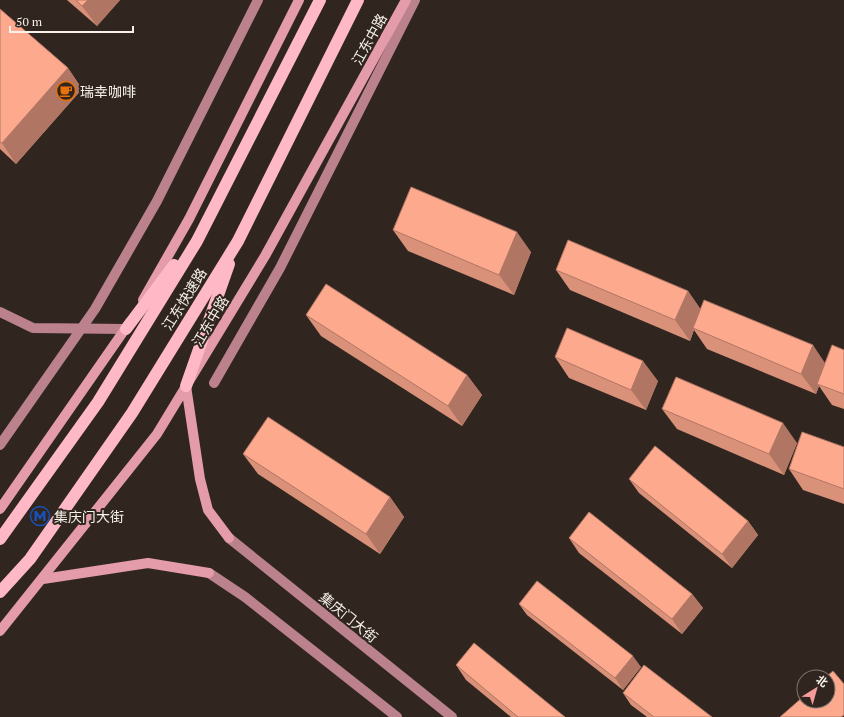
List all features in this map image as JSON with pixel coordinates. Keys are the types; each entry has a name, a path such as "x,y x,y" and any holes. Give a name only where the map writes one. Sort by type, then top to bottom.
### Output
{"highway":[{"name":"江东快速路","path":"0,538 98,402 197,241 320,0"},
{"name":"江东快速路","path":"0,592 30,559 132,413 238,241 358,0"},
{"path":"126,329 207,220"},
{"path":"186,386 238,241"}],"main road":[{"path":"0,509 126,329 189,219 299,0"},
{"name":"江东中路","path":"0,631 43,579 157,434 266,256 406,0"},
{"path":"186,386 200,479 208,510 229,538"},
{"path":"43,579 148,563 209,573"}],"street":[{"path":"0,445 95,309 156,201 258,0"},
{"name":"江东中路","path":"214,383 280,268 415,0"},
{"path":"0,312 33,328 126,329"},
{"name":"集庆门大街","path":"229,538 452,717"},
{"path":"209,573 245,597 396,717"}],"building":[{"path":"76,0 88,0 82,6"},
{"path":"0,9 68,68 2,143 0,142"},
{"path":"411,187 517,232 499,275 393,230"},
{"path":"568,240 688,291 675,320 556,270"},
{"path":"326,284 467,375 448,406 306,315"},
{"path":"704,300 813,345 801,374 693,328"},
{"path":"567,328 643,361 631,390 555,357"},
{"path":"832,345 844,350 844,394 817,384"},
{"path":"676,377 783,423 769,454 662,409"},
{"path":"268,417 390,497 366,534 243,454"},
{"path":"802,432 844,447 844,489 789,469"},
{"path":"655,446 748,521 722,554 629,479"},
{"path":"589,512 692,594 672,619 569,538"},
{"path":"537,581 633,656 615,678 519,604"},
{"path":"474,643 565,717 518,717 456,665"},
{"path":"644,665 712,717 654,717 623,693"},
{"path":"836,675 844,684 844,715 841,717 780,717 796,703 796,709 836,709"}],"place":[{"name":"瑞幸咖啡","path":"66,91"},
{"name":"集庆门大街","path":"40,516"}]}
